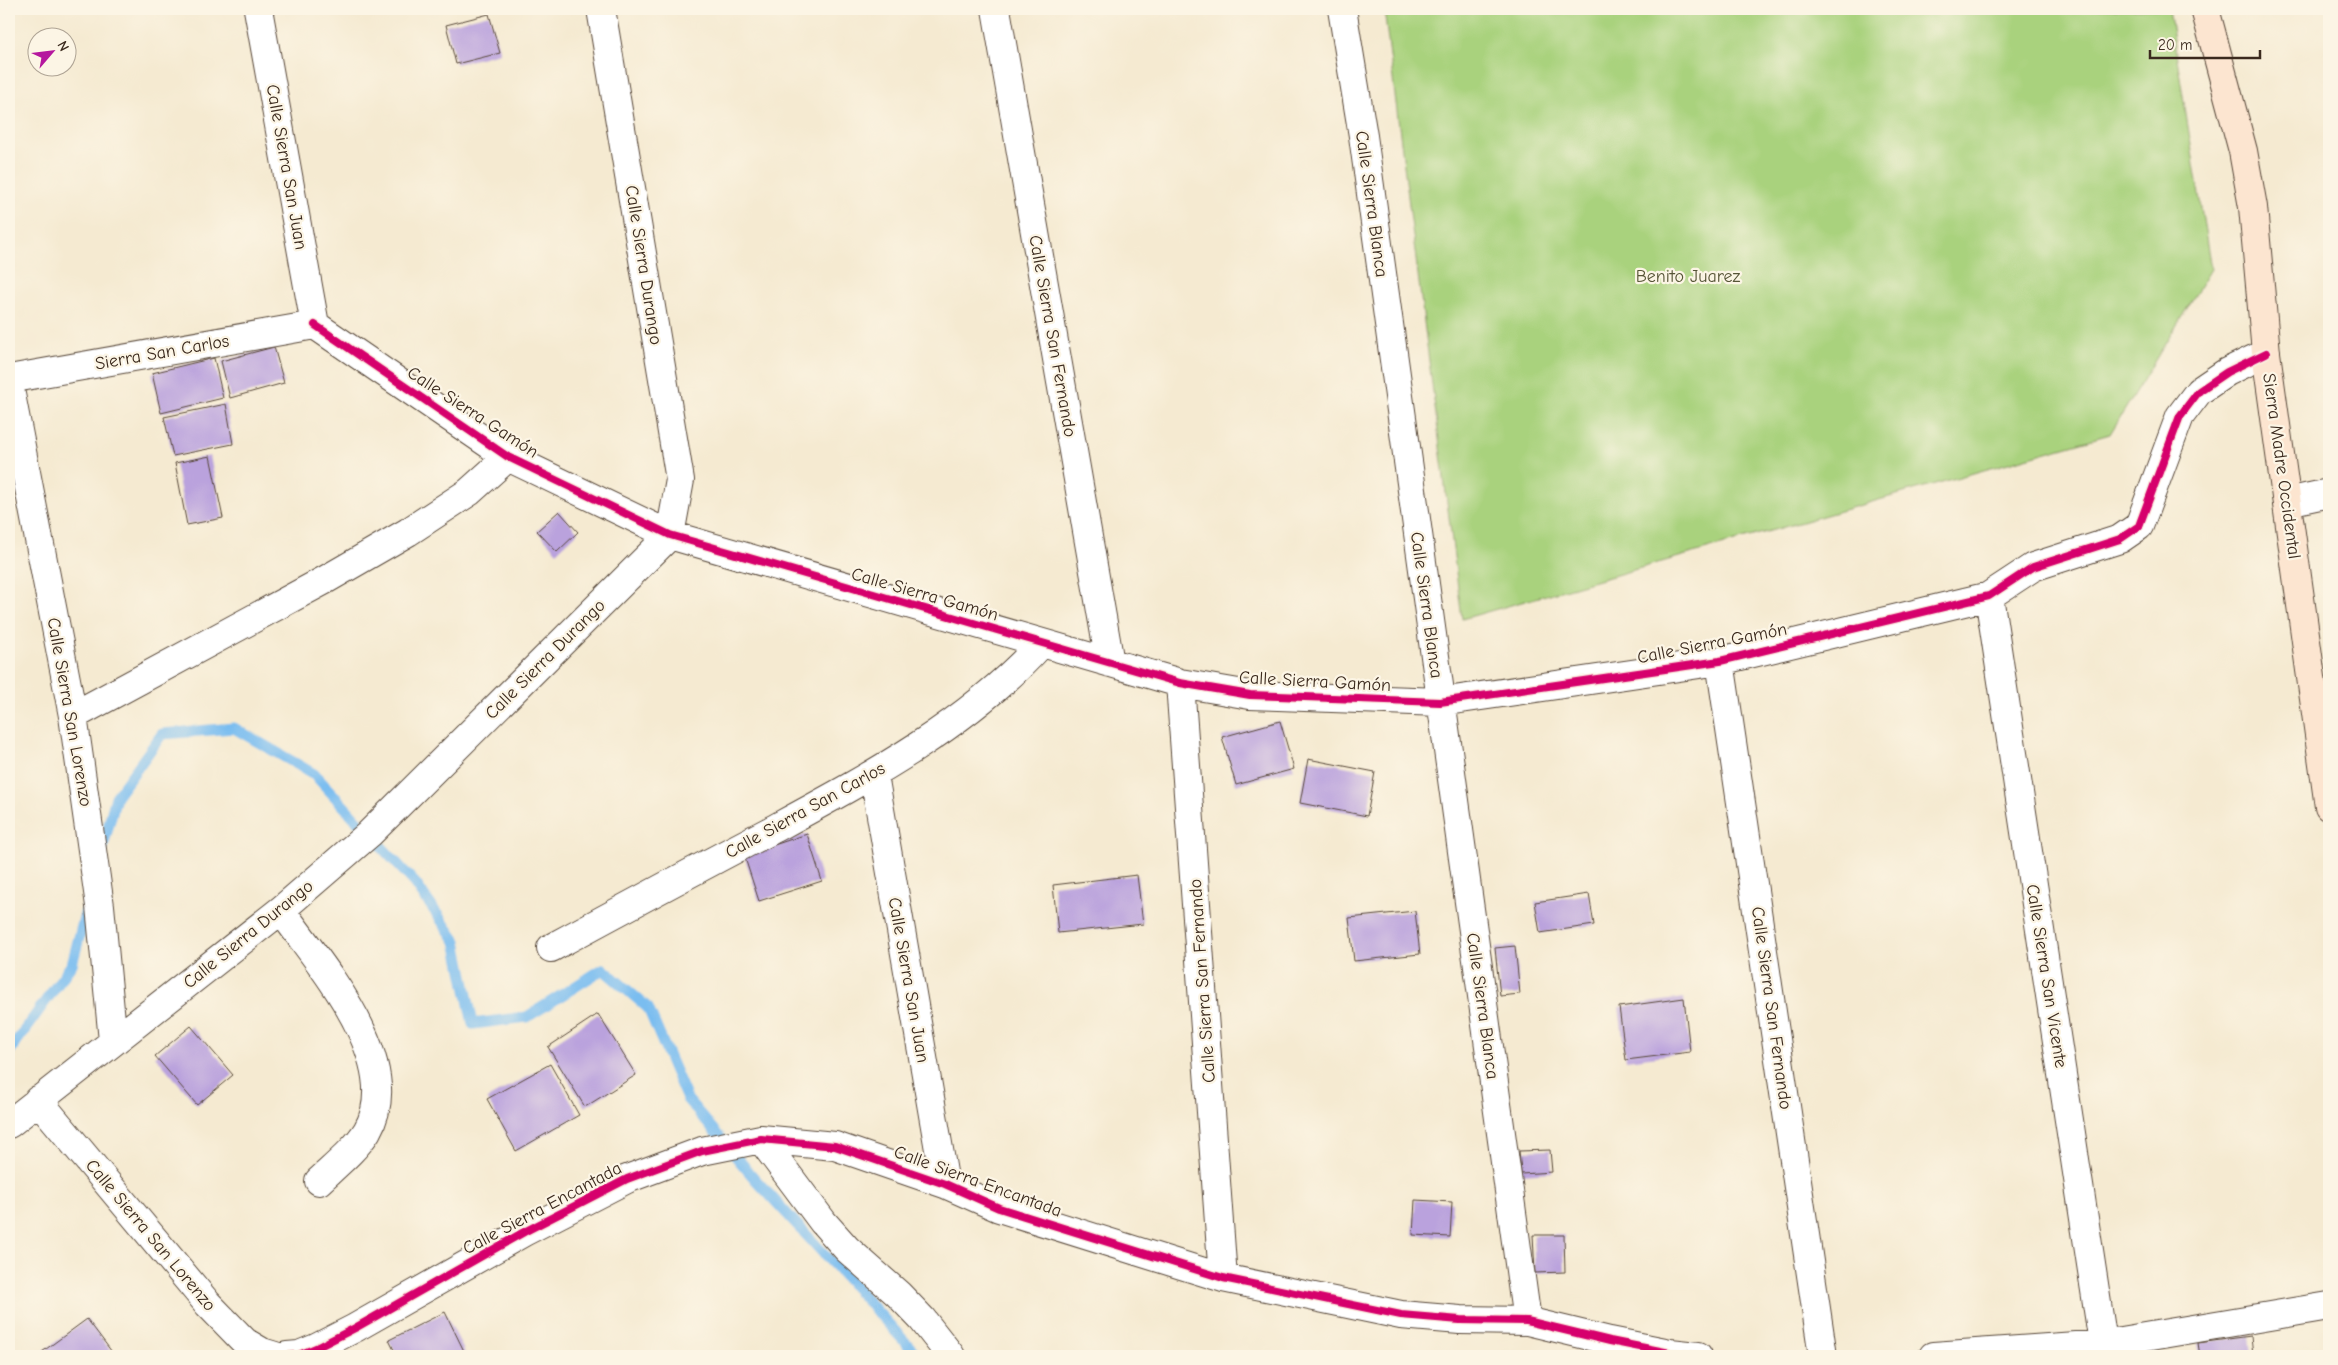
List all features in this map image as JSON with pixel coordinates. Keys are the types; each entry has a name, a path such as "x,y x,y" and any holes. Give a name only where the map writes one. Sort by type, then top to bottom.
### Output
{"street":[{"name":"Calle Sierra San Juan","path":"258,9 315,325"},
{"name":"Calle Sierra Durango","path":"9,1124 281,910 369,834 670,535 680,480 601,9"},
{"name":"Calle Sierra San Fernando","path":"996,9 1110,663"},
{"name":"Calle Sierra Blanca","path":"1342,9 1362,136 1528,1321"},
{"name":"Sierra Madre Occidental","path":"2205,9 2243,151 2254,207 2266,353 2329,806"},
{"name":"Sierra San Carlos","path":"9,379 315,325"},
{"name":"Calle Sierra Gamón","path":"315,325 508,457 670,535 1180,683 1250,695 1440,702 1720,661 1989,596 2033,567 2120,539 2139,526 2180,416 2199,391 2228,372 2266,353"},
{"name":"Calle Sierra San Lorenzo","path":"9,384 73,716 100,906 113,1041"},
{"path":"73,716 325,580 408,532 469,492 508,457"},
{"path":"2287,502 2329,493"},
{"name":"Calle Sierra San Vicente","path":"1989,596 2104,1350"},
{"name":"Calle Sierra San Carlos","path":"551,948 874,775 992,692 1018,669 1041,644"},
{"name":"Calle Sierra San Fernando","path":"1720,661 1823,1356"},
{"name":"Calle Sierra San Fernando","path":"1180,683 1223,1278"},
{"name":"Calle Sierra San Juan","path":"874,775 945,1184"},
{"path":"281,910 355,1018 376,1066 378,1089 375,1110 367,1130 354,1148 319,1181"},
{"name":"Calle Sierra San Lorenzo","path":"38,1100 208,1304 245,1342 262,1352 274,1356"},
{"path":"760,1139 823,1222 847,1250 898,1294 922,1319 951,1356"},
{"name":"Calle Sierra Encantada","path":"286,1356 299,1355 355,1328 524,1232 627,1179 702,1151 760,1139 835,1146 945,1184 999,1208 1223,1278 1401,1315 1460,1320 1528,1321 1613,1348 1698,1356"},
{"path":"1932,1356 2104,1350 2329,1306"}],"green space":[{"name":"Benito Juarez","path":"1384,9 2169,9 2211,269 2110,434 1462,619"}],"building":[{"path":"489,14 500,53 456,64 446,25"},
{"path":"274,347 284,383 230,398 221,361"},
{"path":"214,358 223,398 161,413 152,373"},
{"path":"226,404 233,444 173,456 164,417"},
{"path":"210,456 223,518 187,525 175,463"},
{"path":"559,511 578,532 557,552 537,531"},
{"path":"1280,721 1294,769 1236,785 1222,737"},
{"path":"1308,759 1375,772 1367,816 1300,803"},
{"path":"807,834 822,881 759,901 744,855"},
{"path":"1137,875 1143,924 1058,933 1053,885"},
{"path":"1589,894 1594,925 1540,933 1535,902"},
{"path":"1415,911 1420,954 1354,961 1349,918"},
{"path":"1515,946 1520,994 1500,996 1495,948"},
{"path":"1684,998 1690,1052 1626,1060 1619,1007"},
{"path":"598,1014 636,1075 585,1107 548,1047"},
{"path":"191,1026 233,1075 197,1105 155,1056"},
{"path":"550,1064 579,1115 516,1151 487,1099"},
{"path":"1550,1150 1552,1172 1521,1174 1519,1151"},
{"path":"1415,1200 1452,1202 1450,1237 1413,1235"},
{"path":"1533,1235 1564,1235 1565,1272 1535,1273"},
{"path":"445,1312 465,1353 459,1356 397,1356 389,1340"},
{"path":"87,1319 115,1356 46,1356 42,1352"},
{"path":"2251,1336 2253,1356 2200,1356 2198,1343"}],"waterway":[{"path":"101,854 116,797 162,734 234,728 314,774 415,883 456,941 473,1024 527,1017 603,969 648,1008 687,1099 755,1179 918,1356"},
{"path":"9,1052 72,964 90,896"}],"cycle path":[{"path":"315,325 508,457 670,535 1180,683 1250,695 1440,702 1720,661 1989,596 2033,567 2120,539 2139,526 2180,416 2199,391 2227,372 2266,353"},
{"path":"287,1356 299,1355 355,1328 524,1232 627,1179 702,1151 761,1139 835,1146 945,1184 999,1208 1223,1278 1401,1315 1460,1320 1527,1321 1610,1341 1670,1353 1698,1356"}]}
